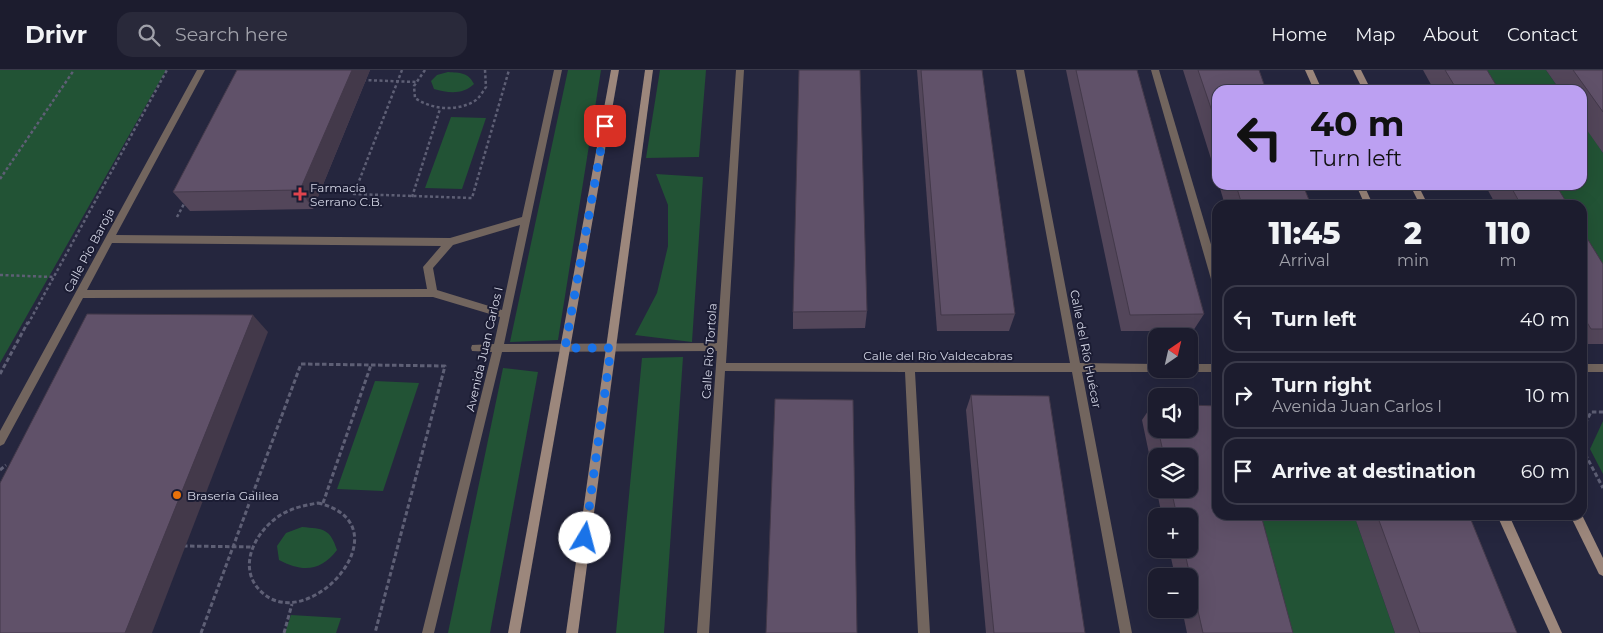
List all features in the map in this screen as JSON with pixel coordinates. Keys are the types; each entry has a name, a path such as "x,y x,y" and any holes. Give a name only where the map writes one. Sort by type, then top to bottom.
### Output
{"main road":[{"path":"514,633 615,70"},
{"path":"572,633 649,70"},
{"path":"1309,70 1316,85"},
{"path":"1357,70 1364,85"},
{"path":"1505,520 1556,633"},
{"path":"1578,520 1603,570"}],"street":[{"name":"Calle Pio Baroja","path":"0,441 201,70"},
{"name":"Avenida Juan Carlos I","path":"428,633 498,349 558,70"},
{"name":"Calle Rio Tortola","path":"703,633 740,70"},
{"name":"Calle del Río Huécar","path":"1020,70 1126,633"},
{"path":"1155,70 1212,265"},
{"path":"110,239 450,242 526,220"},
{"path":"433,293 428,267 450,242"},
{"path":"80,294 433,293 505,315"},
{"path":"476,348 722,347"},
{"name":"Calle del Río Valdecabras","path":"720,367 1148,368"},
{"path":"910,367 924,633"},
{"path":"1198,368 1212,368"},
{"path":"1587,368 1603,368"}],"path":[{"path":"0,179 74,70"},
{"path":"0,374 167,70"},
{"path":"402,70 354,194 472,198 509,70"},
{"path":"425,70 416,82 414,95 419,102 428,107 440,109 453,109 475,99 483,92 487,84 488,77 485,70"},
{"path":"358,80 416,82"},
{"path":"412,196 440,109"},
{"path":"165,240 188,197"},
{"path":"0,275 52,277"},
{"path":"201,633 301,364 445,366 375,633"},
{"path":"324,503 371,365"},
{"path":"1587,417 1591,412 1603,412"},
{"path":"1587,458 1603,488"},
{"path":"0,470 5,465 13,466"},
{"path":"324,503 333,505 344,512 352,523 356,537 353,552 346,568 334,582 319,593 292,604 266,598 254,587 248,573 249,556 253,547 256,539 268,524 284,512 302,505 324,503"},
{"path":"176,546 253,547"},
{"path":"284,633 292,604"}],"green space":[{"path":"0,70 166,70 0,363"},
{"path":"568,70 601,70 558,340 510,342"},
{"path":"660,70 706,70 699,157 646,158"},
{"path":"1463,70 1546,70 1556,85 1472,85"},
{"path":"448,72 466,75 474,84 470,88 455,92 434,89 431,81 437,75"},
{"path":"451,117 486,118 462,189 425,188"},
{"path":"1587,129 1603,153 1603,312 1587,284 1587,200 1538,200 1532,190 1587,190"},
{"path":"656,174 703,177 692,342 635,335 657,293 668,246 668,205"},
{"path":"683,357 664,633 616,633 642,358"},
{"path":"503,368 538,372 490,633 448,633"},
{"path":"375,381 419,383 383,491 337,489"},
{"path":"1603,421 1603,474 1590,449"},
{"path":"1243,520 1356,520 1395,633 1274,633"},
{"path":"302,527 320,529 332,537 337,550 324,563 310,568 303,568 295,567 279,560 277,546 286,533"},
{"path":"291,615 341,618 336,633 285,633"}],"building":[{"path":"237,70 352,70 300,190 173,192"},
{"path":"799,70 860,70 867,311 793,312"},
{"path":"921,70 982,70 1015,314 941,315"},
{"path":"1076,70 1137,70 1204,314 1130,315"},
{"path":"1198,70 1259,70 1264,85 1212,85 1212,111"},
{"path":"1445,70 1487,70 1496,85 1454,85"},
{"path":"1573,70 1603,70 1603,112 1587,90 1587,85 1584,85"},
{"path":"1238,190 1305,190 1309,200 1240,200"},
{"path":"1513,190 1559,190 1565,200 1518,200"},
{"path":"1587,238 1603,264 1603,329 1591,329 1587,322"},
{"path":"87,314 253,315 125,633 0,633 0,483"},
{"path":"971,395 1049,396 1085,633 994,633"},
{"path":"775,399 853,400 857,633 766,633"},
{"path":"1198,405 1212,406 1212,520 1262,520 1293,633 1203,633 1198,611 1198,568 1188,568 1186,558 1198,558 1198,508 1175,508 1173,498 1198,498 1198,448 1162,448 1160,438 1198,438"},
{"path":"1379,520 1471,520 1517,633 1420,633"}],"place":[{"name":"Farmacia Serrano C.B.","path":"300,194"},
{"name":"Brasería Galilea","path":"177,495"}],"route":[{"path":"585,538 611,348 565,348 605,126"}]}
